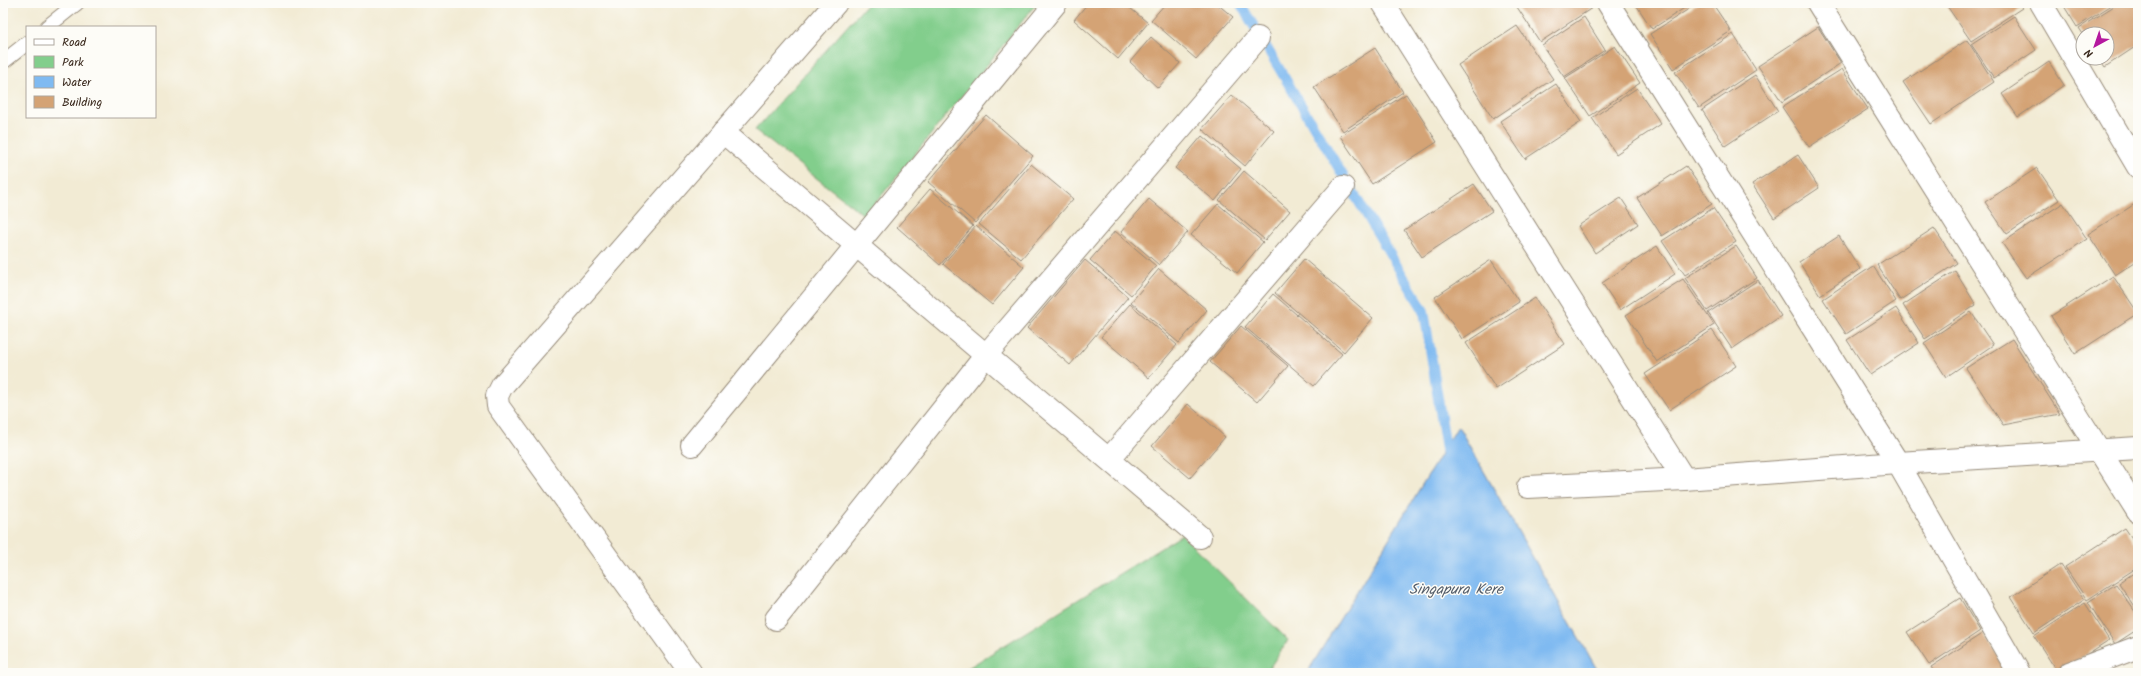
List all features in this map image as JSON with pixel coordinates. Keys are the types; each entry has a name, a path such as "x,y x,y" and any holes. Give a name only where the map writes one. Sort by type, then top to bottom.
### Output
{"street":[{"path":"691,673 498,406 497,396 507,380 836,3"},
{"path":"692,445 1056,3"},
{"path":"1384,3 1684,479"},
{"path":"1608,3 1898,463 2019,673"},
{"path":"1818,3 2138,512"},
{"path":"2041,3 2138,167"},
{"path":"776,619 986,355 1258,38"},
{"path":"723,132 1200,537"},
{"path":"1109,459 1343,187"},
{"path":"1528,487 1684,479 1898,463 2100,452 2138,448"},
{"path":"2069,673 2138,647"}],"lane":[{"path":"48,26 77,3"},
{"path":"3,62 26,44"}],"green space":[{"path":"868,3 1037,3 865,216 755,130"},
{"path":"1182,535 1288,640 1266,673 949,673 968,668"}],"water":[{"name":"Singapura Kere","path":"1458,426 1599,673 1307,673"}],"building":[{"path":"1088,3 1124,3 1148,23 1118,59 1074,20"},
{"path":"1166,3 1216,3 1233,17 1196,59 1151,20"},
{"path":"1523,3 1588,3 1592,8 1540,42 1517,7"},
{"path":"1635,3 1692,3 1652,29"},
{"path":"1698,3 1712,3 1731,31 1673,69 1650,34"},
{"path":"1952,3 2019,3 2022,8 1971,41 1947,6"},
{"path":"2062,3 2115,3 2079,26 2076,26"},
{"path":"2119,3 2138,3 2138,45 2115,60 2115,26 2082,26"},
{"path":"2014,16 2036,50 1994,78 1971,44"},
{"path":"1584,17 1605,50 1564,77 1542,45"},
{"path":"1517,26 1553,79 1493,119 1458,65"},
{"path":"1818,27 1841,63 1782,102 1758,66"},
{"path":"1733,34 1756,70 1699,108 1675,72"},
{"path":"1151,37 1180,63 1158,88 1130,62"},
{"path":"1967,40 1994,82 1931,124 1903,82"},
{"path":"1615,46 1640,83 1590,116 1565,78"},
{"path":"1375,48 1403,92 1343,131 1314,87"},
{"path":"2049,62 2064,85 2018,117 2002,94"},
{"path":"1842,69 1868,109 1809,147 1782,107"},
{"path":"1755,75 1778,111 1725,146 1702,110"},
{"path":"1556,84 1581,122 1525,159 1500,121"},
{"path":"1637,88 1661,124 1616,154 1592,118"},
{"path":"1406,94 1437,142 1372,184 1340,136"},
{"path":"1232,95 1274,131 1245,166 1202,129"},
{"path":"986,115 1033,156 975,223 928,182"},
{"path":"1202,136 1241,169 1215,201 1175,168"},
{"path":"1798,155 1819,188 1774,218 1752,184"},
{"path":"1031,164 1073,199 1021,259 979,224"},
{"path":"1686,166 1712,204 1662,236 1637,198"},
{"path":"2037,168 2059,200 2007,234 1985,202"},
{"path":"1244,171 1290,211 1265,240 1219,200"},
{"path":"1474,184 1492,211 1422,257 1404,230"},
{"path":"930,189 973,226 940,265 897,227"},
{"path":"1621,198 1638,224 1595,253 1578,226"},
{"path":"1149,199 1188,232 1159,265 1121,232"},
{"path":"2138,202 2138,260 2115,275 2088,234"},
{"path":"2063,203 2087,239 2026,278 2002,243"},
{"path":"1218,204 1263,242 1237,273 1191,235"},
{"path":"1713,208 1736,242 1685,275 1662,241"},
{"path":"976,226 1024,267 992,305 943,264"},
{"path":"1934,228 1957,263 1900,300 1877,265"},
{"path":"1115,231 1156,266 1131,295 1090,260"},
{"path":"1839,236 1860,269 1820,295 1799,262"},
{"path":"1657,246 1675,274 1620,310 1602,283"},
{"path":"1736,246 1757,278 1707,311 1685,278"},
{"path":"1304,259 1373,318 1344,352 1275,293"},
{"path":"1085,260 1128,297 1070,365 1027,328"},
{"path":"1491,260 1519,302 1462,339 1435,297"},
{"path":"1873,266 1896,301 1846,334 1823,299"},
{"path":"1159,269 1207,310 1179,343 1131,302"},
{"path":"1955,271 1976,305 1925,339 1903,305"},
{"path":"2113,276 2138,313 2075,354 2051,316"},
{"path":"1683,279 1714,325 1657,362 1626,315"},
{"path":"1758,280 1781,316 1732,349 1708,313"},
{"path":"1273,294 1342,354 1314,386 1245,327"},
{"path":"1535,298 1565,344 1496,389 1466,343"},
{"path":"1130,304 1177,345 1149,378 1101,337"},
{"path":"1896,308 1919,343 1870,375 1847,340"},
{"path":"1971,312 1993,345 1946,377 1924,343"},
{"path":"1241,326 1288,366 1257,402 1210,362"},
{"path":"1712,330 1736,366 1669,410 1645,374"},
{"path":"2012,339 2060,414 2003,425 1966,368"},
{"path":"1188,404 1225,437 1190,478 1152,446"},
{"path":"2125,528 2138,547 2138,567 2087,600 2065,567"},
{"path":"2061,564 2084,600 2034,633 2011,597"},
{"path":"2138,570 2138,612 2119,583"},
{"path":"2116,584 2138,616 2138,629 2115,644 2088,602"},
{"path":"1960,598 1980,631 1929,665 1907,632"},
{"path":"2085,603 2109,640 2058,673 2034,636"},
{"path":"1983,633 2010,673 1935,673 1931,667"}],"waterway":[{"path":"1240,3 1424,311 1448,461"}]}
